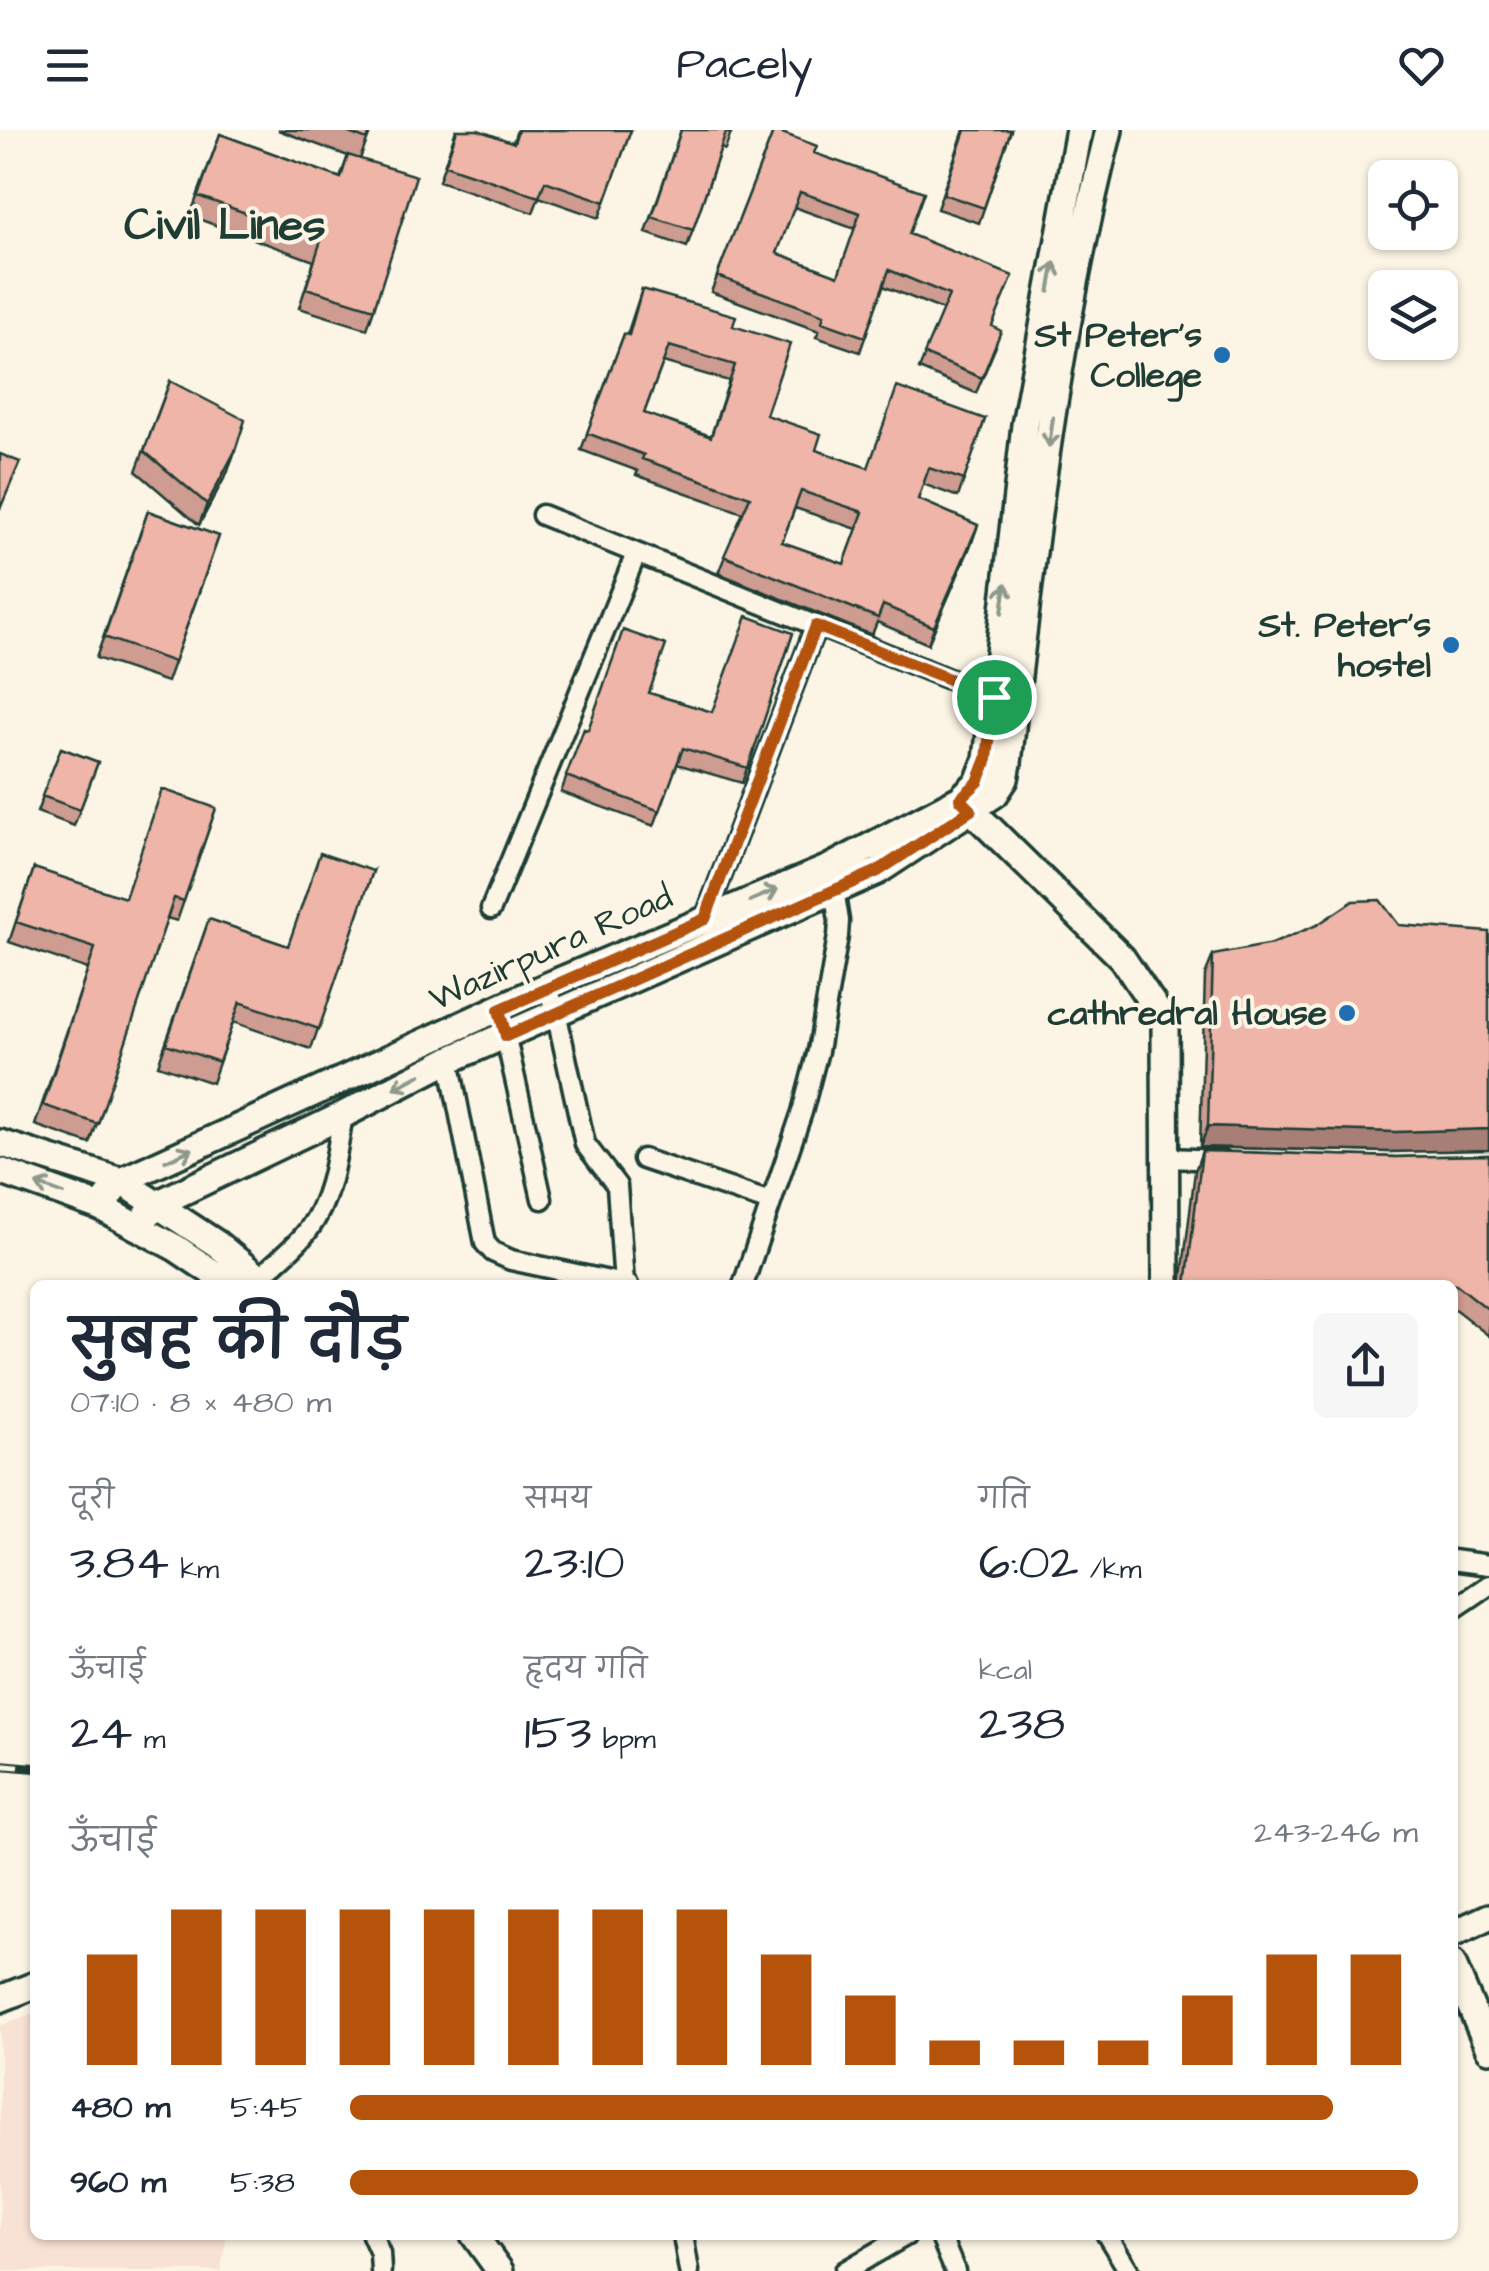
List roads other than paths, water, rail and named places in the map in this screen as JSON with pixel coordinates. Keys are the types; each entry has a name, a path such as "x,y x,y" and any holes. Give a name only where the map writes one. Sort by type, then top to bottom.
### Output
{"main road":[{"name":"Wazirpura Road","path":"965,805 987,759 1025,425 1079,130"},
{"name":"Wazirpura Road","path":"137,1227 157,1204 831,878 965,805 996,794 1005,779 1077,268 1109,130"},
{"path":"965,805 1122,958 1164,1022 1166,1280"},
{"name":"Wazirpura Road","path":"100,1207 121,1181 547,986 705,919 831,878"},
{"path":"0,1143 121,1181 217,1244 257,1280"},
{"path":"0,1171 100,1207 176,1248 224,1280"},
{"path":"1458,1931 1489,1918"},
{"path":"1458,1978 1489,2049"},
{"path":"0,1999 30,1987"},
{"path":"478,2240 500,2271"}],"street":[{"path":"542,514 994,697"},
{"path":"491,909 636,554"},
{"path":"705,919 816,626"},
{"path":"744,1280 802,1112 818,1051 838,936 831,878"},
{"path":"547,986 585,1144 617,1186 626,1280"},
{"path":"499,1010 542,1199"},
{"path":"448,1060 485,1243 493,1252 511,1260 607,1280"},
{"path":"261,1280 308,1231 322,1207 343,1116"},
{"path":"1166,1158 1240,1160"},
{"path":"643,1159 770,1202"},
{"path":"1458,1561 1489,1564"},
{"path":"1458,1606 1489,1586"},
{"path":"374,2240 382,2271"},
{"path":"683,2240 688,2271"},
{"path":"845,2271 898,2240"},
{"path":"942,2240 955,2271"},
{"path":"1110,2240 1129,2271"}],"railway":[{"path":"0,1765 30,1768"}],"place":[{"name":"St Peter's College","path":"1222,355"},
{"name":"St. Peter's hostel","path":"1451,645"},
{"name":"cathredral House","path":"1347,1013"}],"district":[{"name":"Civil Lines","path":"225,226"}]}
